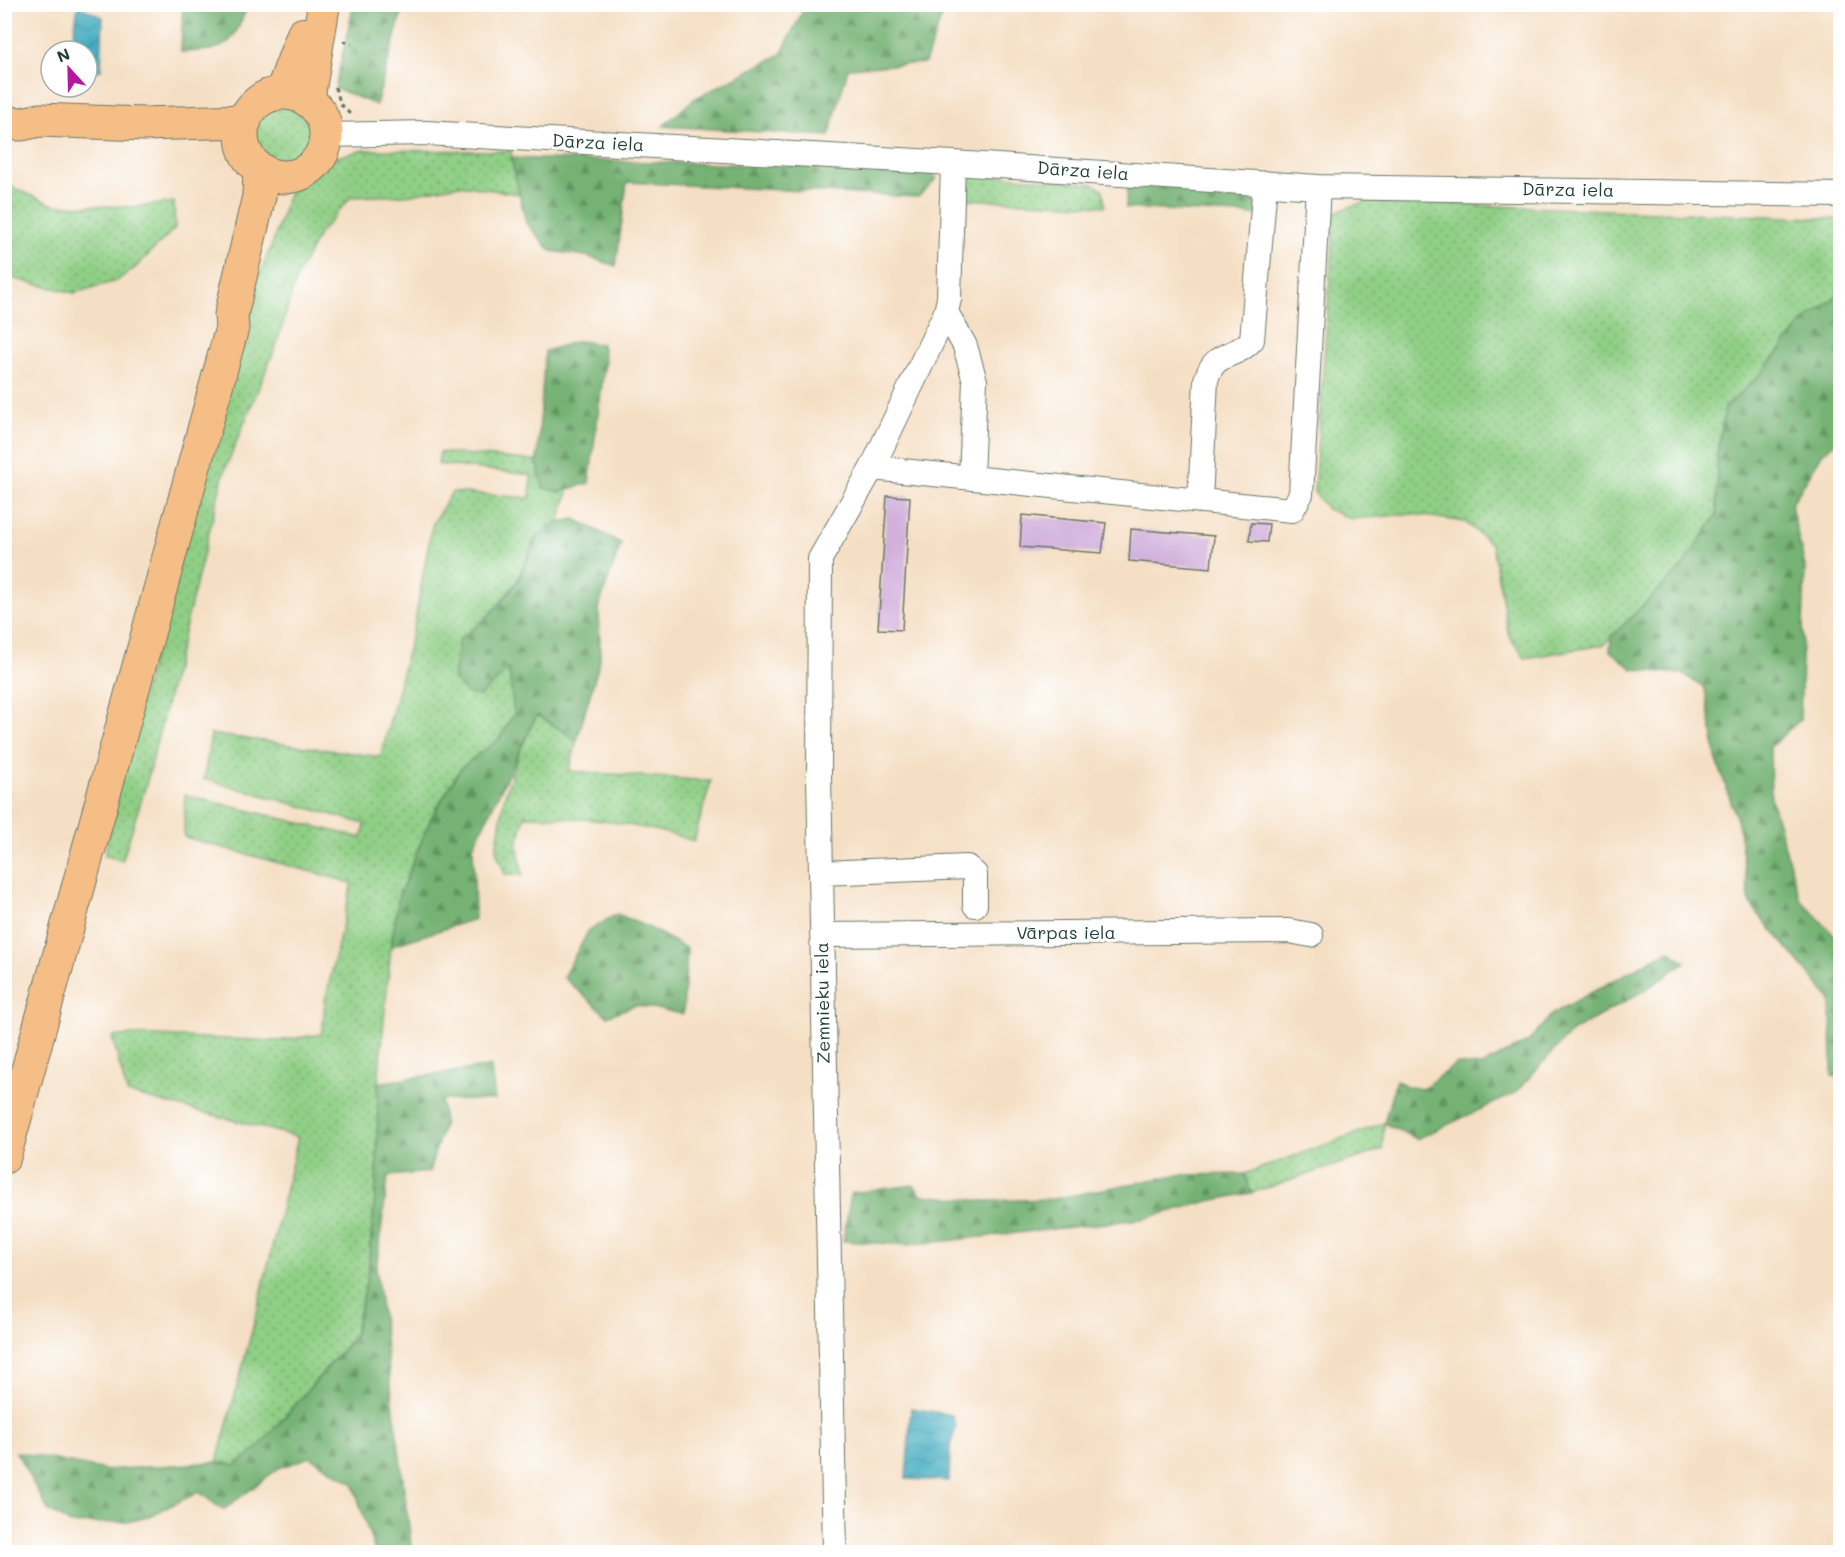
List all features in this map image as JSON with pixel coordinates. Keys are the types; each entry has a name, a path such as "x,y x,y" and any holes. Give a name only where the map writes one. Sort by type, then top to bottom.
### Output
{"highway":[{"path":"4,1157 232,328 240,317 259,154 259,102 294,97 321,116 326,135 324,148 314,164 298,174 259,154 221,143 169,140 127,133 39,129 13,123"}],"main road":[{"path":"294,97 313,4"},
{"path":"294,97 324,4"}],"street":[{"name":"Dārza iela","path":"326,135 426,133 953,163 1318,187 1840,195"},
{"name":"Zemnieku iela","path":"835,1552 821,873 820,559 872,468 946,312 949,299 953,163"},
{"path":"1200,501 1206,380 1210,367 1218,358 1244,349 1252,340 1265,183"},
{"path":"872,468 1292,510 1301,494 1318,187"},
{"path":"946,312 967,352 975,381 971,478"},
{"path":"821,873 967,867 975,874 975,905"},
{"name":"Vārpas iela","path":"822,935 1289,932 1311,935"}],"path":[{"path":"338,51 343,32"},
{"path":"341,40 352,44"},
{"path":"332,79 341,105 377,133"}],"green space":[{"path":"183,4 248,5 237,31 225,44 209,50 181,52"},
{"path":"354,4 404,5 376,105 335,88"},
{"path":"806,5 946,5 925,63 848,68 829,136 663,126 694,99 781,54"},
{"path":"284,106 300,111 308,119 313,135 308,151 300,159 284,164 268,159 260,151 255,135 260,119 268,111"},
{"path":"363,150 511,151 519,194 460,185 406,195 351,197 319,234 297,276 276,346 224,472 146,785 122,861 105,855 112,808 251,295 273,242 289,193 337,157"},
{"path":"511,158 926,170 937,178 918,197 627,182 616,266 586,256 551,251 526,223"},
{"path":"960,172 1094,184 1103,190 1105,206 961,199"},
{"path":"1139,182 1260,192 1257,215 1126,208 1127,187"},
{"path":"4,184 54,205 137,207 174,202 175,228 135,268 116,281 74,293 15,279 5,261"},
{"path":"1367,201 1840,219 1840,270 1837,296 1803,322 1764,371 1725,408 1717,455 1717,515 1683,566 1603,645 1525,658 1509,636 1492,545 1465,522 1412,514 1351,519 1327,509 1314,492 1335,212"},
{"path":"1840,270 1840,438 1823,453 1791,505 1805,567 1800,720 1770,747 1771,799 1800,899 1840,941 1840,1078 1832,1076 1831,1000 1750,904 1738,823 1716,757 1705,689 1683,674 1633,669 1610,651 1611,637 1683,566 1717,515 1717,455 1725,408 1764,371 1803,322 1837,296"},
{"path":"578,341 602,344 605,361 589,483 560,492 543,488 537,461 545,351"},
{"path":"440,452 537,461 543,488 560,492 569,489 559,522 535,538 516,583 487,619 459,640 509,668 514,714 499,739 461,768 431,818 399,896 391,946 378,1083 377,1177 367,1280 353,1337 256,1450 236,1465 217,1462 257,1312 298,1137 127,1093 112,1037 132,1035 277,1041 322,1034 325,1001 352,883 184,837 185,795 362,838 365,824 204,779 211,734 381,757 415,621 432,525 452,492 530,498 531,475 438,464"},
{"path":"575,519 621,543 599,606 600,660 577,740 537,715 473,847 475,919 391,946 399,896 431,818 461,768 499,739 514,714 509,669 480,696 468,694 453,678 459,640 489,615 509,593 522,573 539,535 547,528"},
{"path":"537,714 577,740 569,771 711,781 694,841 611,822 525,816 517,845 523,875 505,874 496,851 504,799 518,755"},
{"path":"617,914 650,928 687,949 683,1014 636,1005 607,1016 563,977 589,930"},
{"path":"1669,950 1685,962 1648,988 1571,1032 1514,1094 1417,1139 1384,1123 1396,1080 1406,1086 1422,1089 1456,1064 1481,1066 1529,1041 1552,1014"},
{"path":"491,1066 495,1100 441,1100 444,1123 429,1172 388,1176 376,1270 414,1552 375,1552 353,1483 310,1457 279,1468 223,1510 199,1492 147,1517 127,1522 71,1524 48,1510 16,1452 106,1470 217,1462 236,1465 256,1450 354,1337 367,1280 377,1177 378,1083"},
{"path":"1384,1123 1382,1150 1251,1193 1245,1174"},
{"path":"1245,1174 1251,1193 1209,1201 1142,1219 910,1245 843,1241 851,1193 914,1185 921,1195 986,1201 1053,1199 1176,1175"}],"water":[{"path":"78,6 103,17 101,70 99,70 99,39 73,39"},
{"path":"911,1408 952,1415 956,1427 950,1447 949,1481 906,1479"}],"building":[{"path":"887,496 910,497 902,630 878,629"},
{"path":"1022,515 1106,523 1102,553 1020,547"},
{"path":"1251,523 1269,524 1267,542 1249,541"},
{"path":"1131,529 1214,536 1211,568 1129,561"}]}
